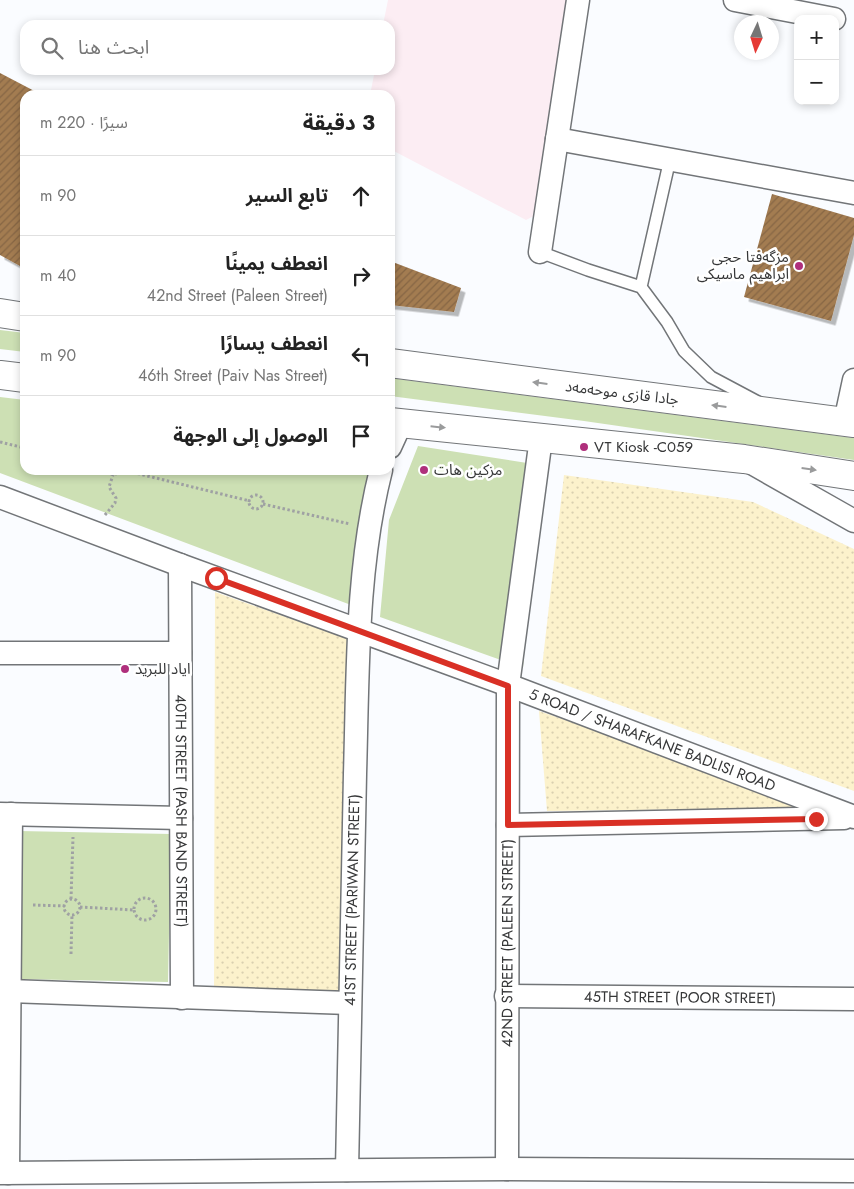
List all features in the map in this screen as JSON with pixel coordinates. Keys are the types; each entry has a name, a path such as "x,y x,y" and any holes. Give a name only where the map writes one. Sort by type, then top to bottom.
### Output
{"main road":[{"path":"0,313 20,315"},
{"name":"جادا قازی موحەمەد","path":"395,364 850,423"},
{"path":"0,375 20,377"},
{"path":"395,431 541,438 744,460 854,476"}],"street":[{"path":"540,252 578,0"},
{"path":"735,0 763,2 818,15"},
{"path":"839,20 854,23"},
{"path":"557,138 854,192"},
{"path":"850,423 854,380"},
{"name":"42ND STREET (PALEEN STREET)","path":"513,1176 506,996 508,686 541,438"},
{"path":"744,460 854,521"},
{"name":"41ST STREET (PARIWAN STREET)","path":"347,1170 349,1003 359,630 368,528 380,475"},
{"name":"5 ROAD / SHARAFKANE BADLISI ROAD","path":"0,497 508,686 854,818"},
{"name":"40TH STREET (PASH BAND STREET)","path":"180,565 182,998"},
{"path":"0,653 180,653"},
{"path":"181,818 6,814 10,904 4,1173 171,1180 347,1170 711,1180 854,1171"},
{"path":"508,825 854,818"},
{"path":"8,991 349,1003"},
{"name":"45TH STREET (POOR STREET)","path":"506,996 854,999"}],"lane":[{"path":"641,287 670,159"},
{"path":"540,252 641,287 667,322 684,351 711,377 782,414"},
{"path":"0,300 20,313"}],"path":[{"path":"0,442 20,447"},
{"path":"96,533 106,513 115,503 116,498 109,487 113,475"},
{"path":"142,475 250,501"},
{"path":"250,501 253,497 257,496 262,500 262,504"},
{"path":"250,501 254,509 260,508 262,504"},
{"path":"262,504 368,528"},
{"path":"71,899 73,837"},
{"path":"144,898 150,900 156,906 154,916 147,920 137,917 134,910 137,901 144,898"},
{"path":"71,899 67,901 65,906 67,913 77,913 80,906"},
{"path":"71,899 78,902 80,906 134,910"},
{"path":"10,904 65,906"},
{"path":"71,954 72,914"}],"shaded area":[{"path":"388,0 587,0 547,209 526,220 395,152 395,90 371,90 374,75 395,75 395,20 384,20"}],"green space":[{"path":"0,330 20,332 20,351 0,349"},
{"path":"395,379 854,438 854,460 584,421 395,397"},
{"path":"0,397 20,399 20,475 378,475 351,605 0,473"},
{"path":"418,446 540,465 523,668 380,617 389,520"},
{"path":"19,831 171,834 168,982 16,979"}],"sand":[{"path":"564,475 753,502 854,549 854,791 541,676"},
{"path":"215,592 351,640 351,994 214,994"},
{"path":"539,711 820,808 547,811"}],"building":[{"path":"0,73 32,90 20,90 20,266 0,255"},
{"name":"مزگه‌فتا حجی ابراهیم ماسیکی","path":"772,194 854,218 854,235 831,321 744,297"},
{"path":"395,263 461,288 454,312 395,306"}],"place":[{"name":"مزگه‌فتا حجی ابراهیم ماسیکی","path":"799,266"},
{"name":"VT Kiosk -C059","path":"584,447"},
{"name":"مزكين هات","path":"424,470"},
{"name":"اياد للبريد","path":"125,669"}],"route":[{"path":"216,578 508,686 508,825 816,819"}]}
